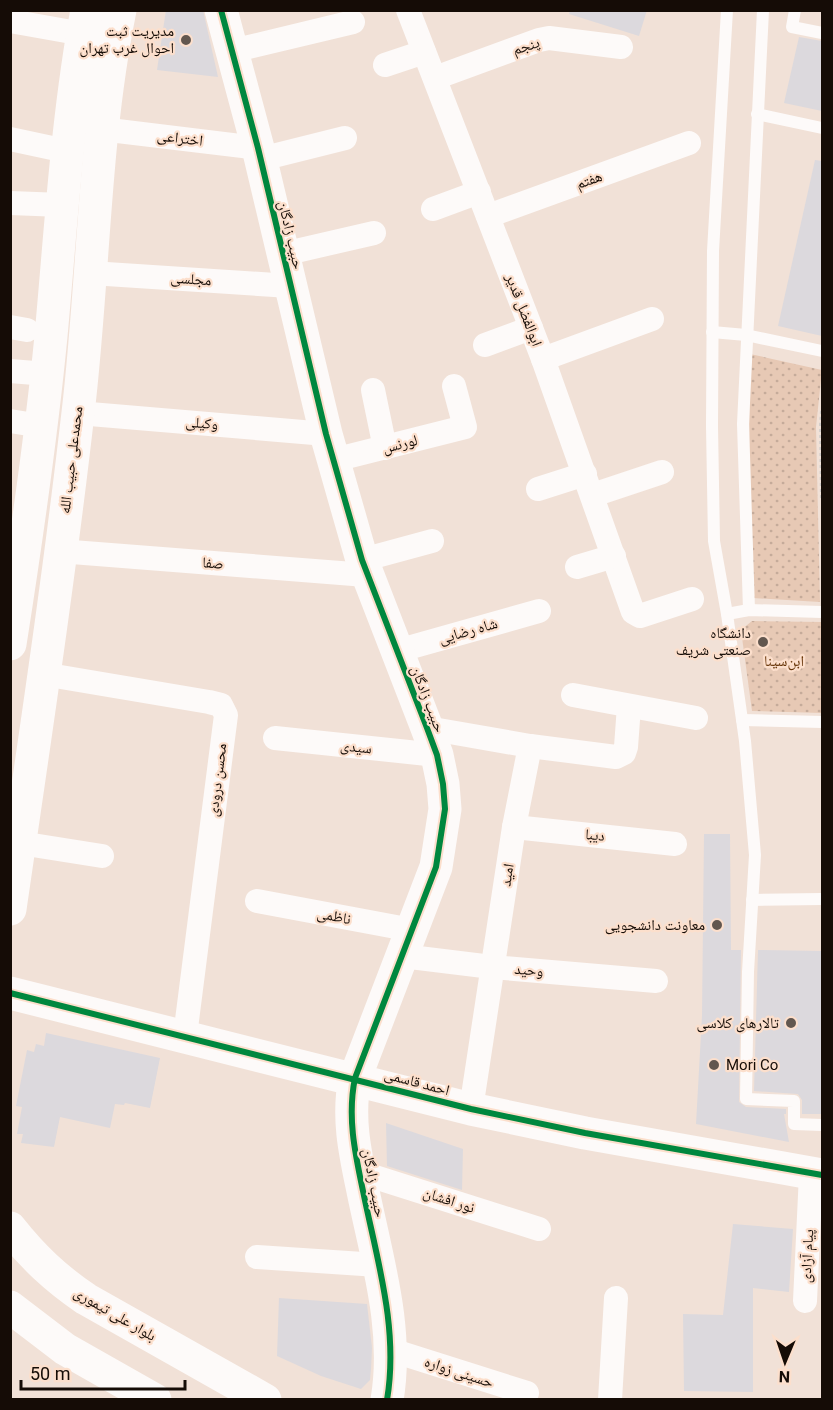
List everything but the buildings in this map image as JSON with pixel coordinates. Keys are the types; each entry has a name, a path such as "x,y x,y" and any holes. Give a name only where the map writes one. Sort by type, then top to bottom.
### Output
{"street":[{"name":"محمدعلی حبیب الله","path":"12,890 78,413 101,129 120,10"},
{"name":"حبیب زادگان","path":"221,10 259,153 330,447 364,567 432,742 443,784 445,809 436,867 355,1078 350,1109 358,1172 385,1292 391,1350 387,1400"},
{"name":"ابوالفضل قدیر","path":"408,10 543,358 633,612 640,616 692,599"},
{"path":"10,21 85,22 66,151 47,374 26,424 10,644"},
{"path":"232,51 353,22"},
{"name":"پنجم","path":"435,78 549,38 621,47"},
{"path":"385,65 424,52"},
{"name":"اختراعی","path":"101,129 259,153"},
{"path":"259,153 345,138"},
{"path":"10,140 66,151"},
{"name":"هفتم","path":"488,216 689,143"},
{"path":"434,209 479,192"},
{"path":"10,203 62,205"},
{"path":"283,254 374,233"},
{"name":"مجلسی","path":"91,273 290,286"},
{"path":"543,358 652,319"},
{"path":"485,345 531,328"},
{"path":"10,370 47,374"},
{"name":"لورنس","path":"330,447 385,448 465,427 454,386"},
{"path":"373,390 385,448"},
{"name":"وکیلی","path":"78,413 330,447"},
{"path":"538,489 589,484 662,472"},
{"name":"صفا","path":"59,551 364,567 432,541"},
{"path":"577,567 614,556"},
{"name":"شاه رضایی","path":"397,651 539,611"},
{"name":"محسن درودی","path":"43,674 210,702 220,705 225,715 185,1036"},
{"path":"573,695 696,718"},
{"path":"432,742 530,746 616,757 624,753 626,747 629,706"},
{"name":"سیدی","path":"275,738 432,742"},
{"name":"امید","path":"471,1109 514,827 530,746"},
{"name":"دیبا","path":"514,827 675,844"},
{"path":"20,843 102,856"},
{"name":"ناظمی","path":"257,901 407,944"},
{"name":"وحید","path":"407,944 492,967 656,981"},
{"name":"احمد قاسمی","path":"10,993 471,1109 585,1133 817,1174"},
{"name":"نور افشان","path":"358,1172 538,1229"},
{"name":"پیام آزادی","path":"805,1301 817,1174"},
{"name":"بلوار علی تیموری","path":"10,1228 31,1255 72,1289 265,1400"},
{"path":"257,1257 378,1265"},
{"path":"610,1400 616,1298"},
{"path":"10,1307 65,1349"},
{"path":"10,1326 65,1349 155,1399"},
{"name":"حسینی زواره","path":"391,1350 527,1393"}],"lane":[{"path":"727,10 713,250 714,541 742,720 755,855 748,972 746,1099 794,1101 794,1124 822,1125"},
{"path":"749,610 743,424 763,10"},
{"path":"795,10 792,27 822,33"},
{"path":"757,114 822,128"},
{"path":"712,332 746,334 822,351"},
{"path":"727,614 749,610 822,612"},
{"path":"742,720 822,722"},
{"path":"752,900 822,899"}],"path":[{"path":"822,411 822,501"}],"green space":[{"path":"750,354 822,370 816,427 820,602 753,598 749,464"},
{"name":"ابن‌سینا","path":"752,621 822,622 822,713 752,711 741,630"}],"cycle path":[{"path":"221,10 258,148 326,434 362,560 437,755 443,784 445,809 436,867 355,1078 353,1092 352,1121 355,1149 385,1295 388,1321 390,1373 387,1400"},
{"path":"10,993 471,1109 585,1133 822,1175"}],"place":[{"name":"مدیریت ثبت احوال غرب تهران","path":"186,40"},
{"name":"دانشگاه صنعتی شریف","path":"763,642"},
{"name":"معاونت دانشجویی","path":"717,925"},
{"name":"تالارهای کلاسی","path":"791,1023"},
{"name":"Mori Co","path":"714,1065"}]}
